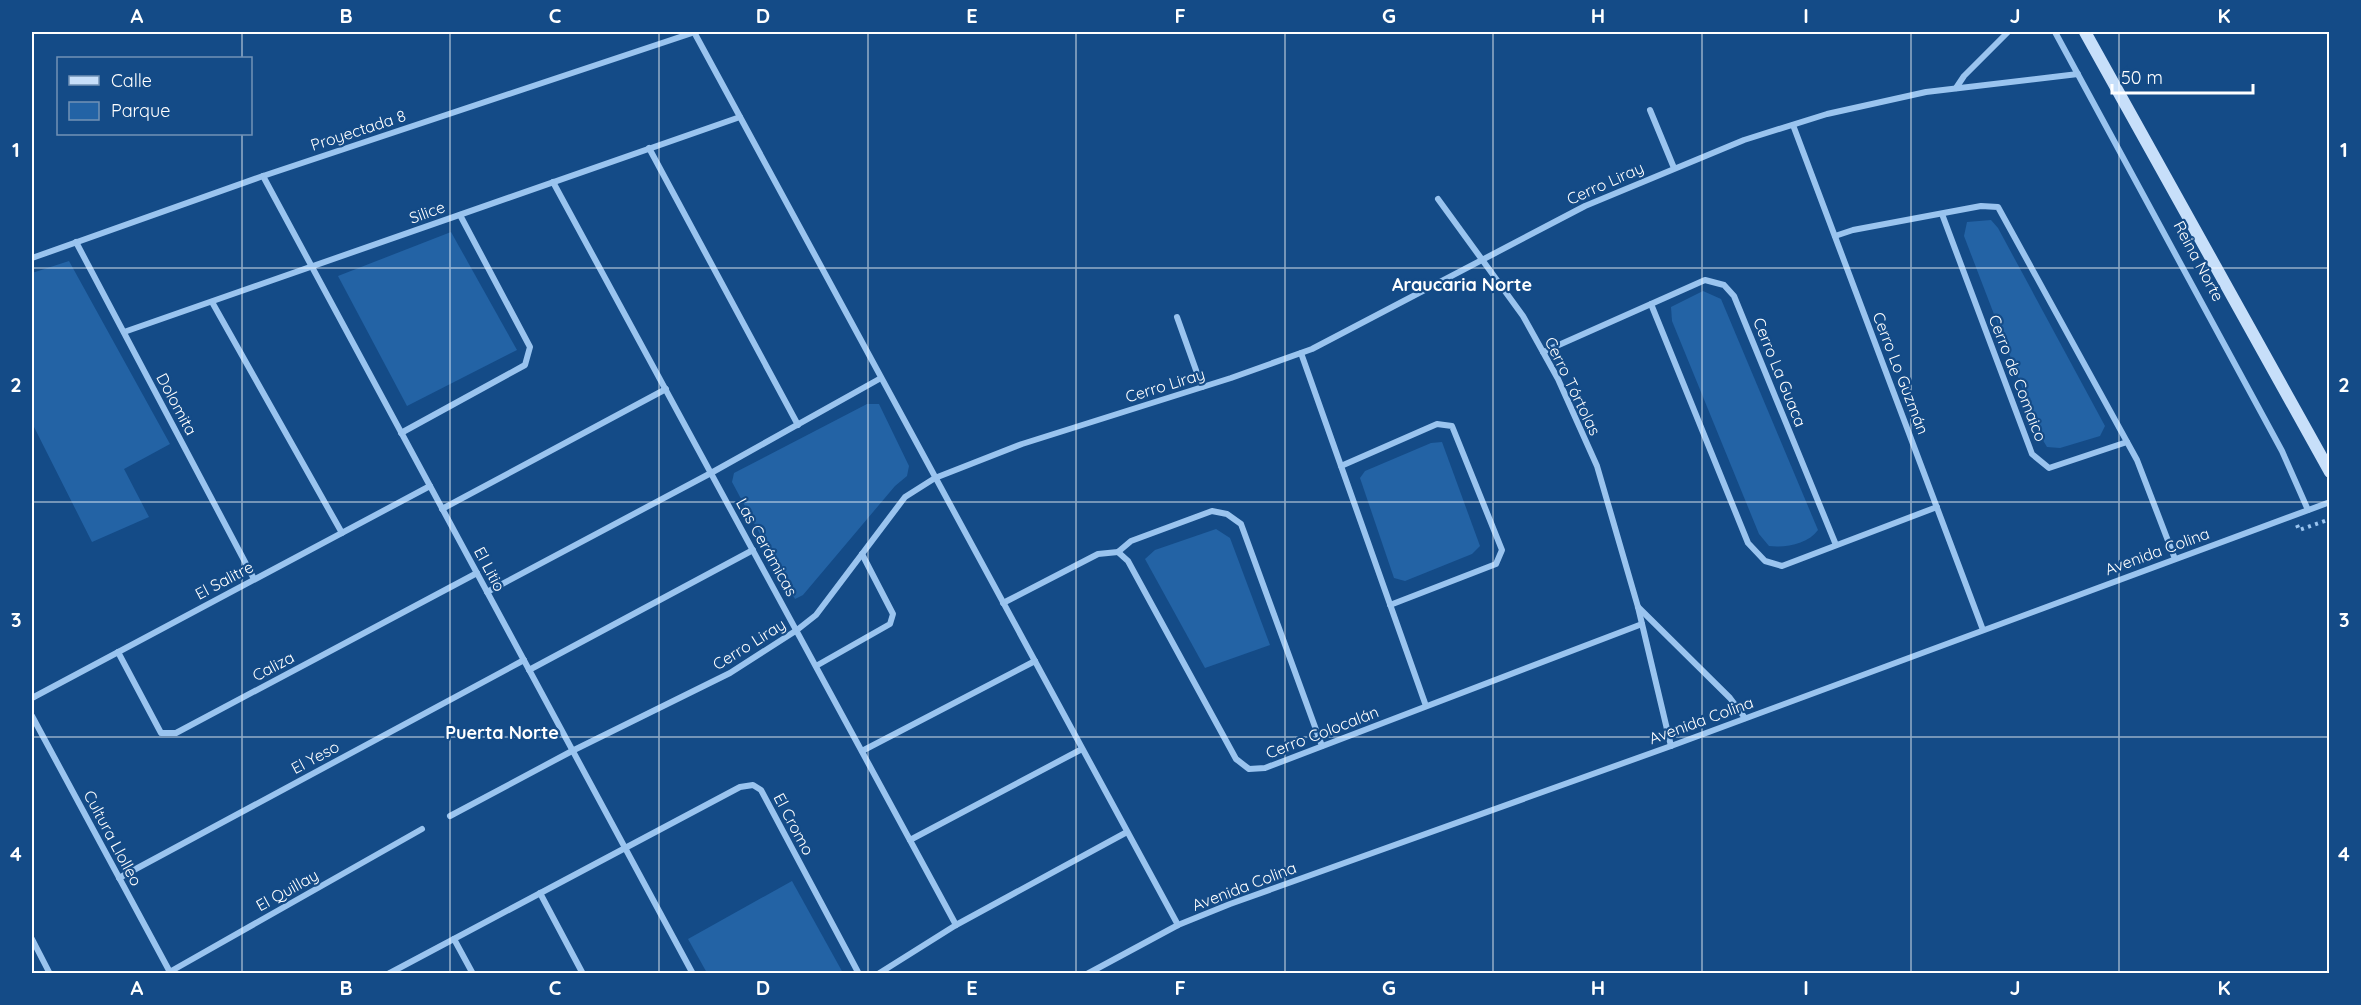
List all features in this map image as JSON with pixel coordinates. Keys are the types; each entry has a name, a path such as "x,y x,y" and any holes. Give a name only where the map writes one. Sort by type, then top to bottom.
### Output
{"street":[{"path":"694,32 1178,925"},
{"name":"Proyectada 8","path":"32,258 263,176 694,32"},
{"path":"1956,88 1964,76 2008,32"},
{"name":"Reina Norte","path":"2055,32 2282,451 2308,510"},
{"name":"Reina Norte","path":"2085,32 2330,472"},
{"name":"Cerro Liray","path":"450,816 572,751 714,682 750,662 797,630 816,615 905,497 935,478 1022,444 1301,353 1385,312 1585,206 1744,140 1827,114 1921,93 2078,74"},
{"path":"1650,110 1674,168"},
{"name":"Silice","path":"124,332 740,117"},
{"name":"Cerro Lo Guzmán","path":"1793,125 1983,630"},
{"path":"649,148 798,425"},
{"name":"El Litio","path":"263,176 693,974"},
{"name":"Las Cerámicas","path":"553,182 956,925"},
{"name":"Cerro Tórtolas","path":"1438,199 1523,316 1558,379 1597,466 1638,607 1671,746"},
{"path":"1835,236 1852,230 1981,206 1998,207 2137,460 2175,559"},
{"name":"Cerro de Comaico","path":"1942,214 2032,454 2049,468 2127,442"},
{"path":"401,433 525,365 530,347 460,215"},
{"name":"Dolomita","path":"76,242 254,579"},
{"name":"Cerro La Guaca","path":"1543,352 1705,280 1724,285 1734,296 1836,545"},
{"path":"212,302 342,533"},
{"path":"1651,304 1748,543 1765,561 1782,566 1937,507"},
{"path":"1177,317 1202,387"},
{"path":"1301,353 1426,706"},
{"path":"487,592 711,473 881,378"},
{"path":"442,509 666,390"},
{"path":"1341,466 1437,424 1452,426 1502,550 1496,564 1390,605"},
{"name":"El Salitre","path":"32,698 430,486"},
{"name":"Avenida Colina","path":"1087,974 1178,925 1230,904 1671,746 2330,502"},
{"path":"1003,603 1098,554 1118,552 1131,542 1212,511 1227,514 1241,524 1322,746"},
{"path":"530,670 753,550"},
{"name":"Cerro Colocalán","path":"1118,552 1128,561 1236,759 1249,769 1266,768 1642,624"},
{"path":"816,666 890,624 893,614 862,554"},
{"name":"Caliza","path":"118,652 161,733 176,733 477,573"},
{"name":"Cerro Tórtolas","path":"1638,607 1730,699 1745,718"},
{"name":"El Yeso","path":"119,878 524,660"},
{"path":"862,751 1035,662"},
{"name":"Cultura Llolleo","path":"32,716 169,973"},
{"path":"910,840 1082,749"},
{"name":"El Cromo","path":"625,848 740,787 753,785 761,790 859,974"},
{"name":"El Quillay","path":"169,973 422,829"},
{"path":"878,974 956,925 1127,831"},
{"path":"388,974 625,848"},
{"path":"540,893 583,974"},
{"path":"32,939 50,974"},
{"path":"454,939 473,974"}],"green space":[{"path":"1991,220 1998,228 2105,426 2100,436 2060,448 2047,447 2041,437 1964,236 1967,222"},
{"path":"451,232 517,350 407,406 338,276"},
{"path":"69,261 170,444 124,469 149,517 92,542 32,423 32,273"},
{"path":"1703,291 1721,299 1818,530 1802,542 1789,546 1769,546 1759,534 1672,321 1671,307"},
{"path":"867,404 879,404 909,466 907,476 895,486 803,595 795,599 732,482 734,473"},
{"path":"1442,442 1480,546 1472,554 1405,581 1394,578 1360,478 1365,471 1431,443"},
{"path":"1216,529 1230,538 1270,645 1205,668 1145,559 1155,550"},
{"path":"792,881 843,973 707,973 688,939"}],"district":[{"name":"Araucaria Norte","path":"1462,285"},
{"name":"Puerta Norte","path":"502,733"}]}
